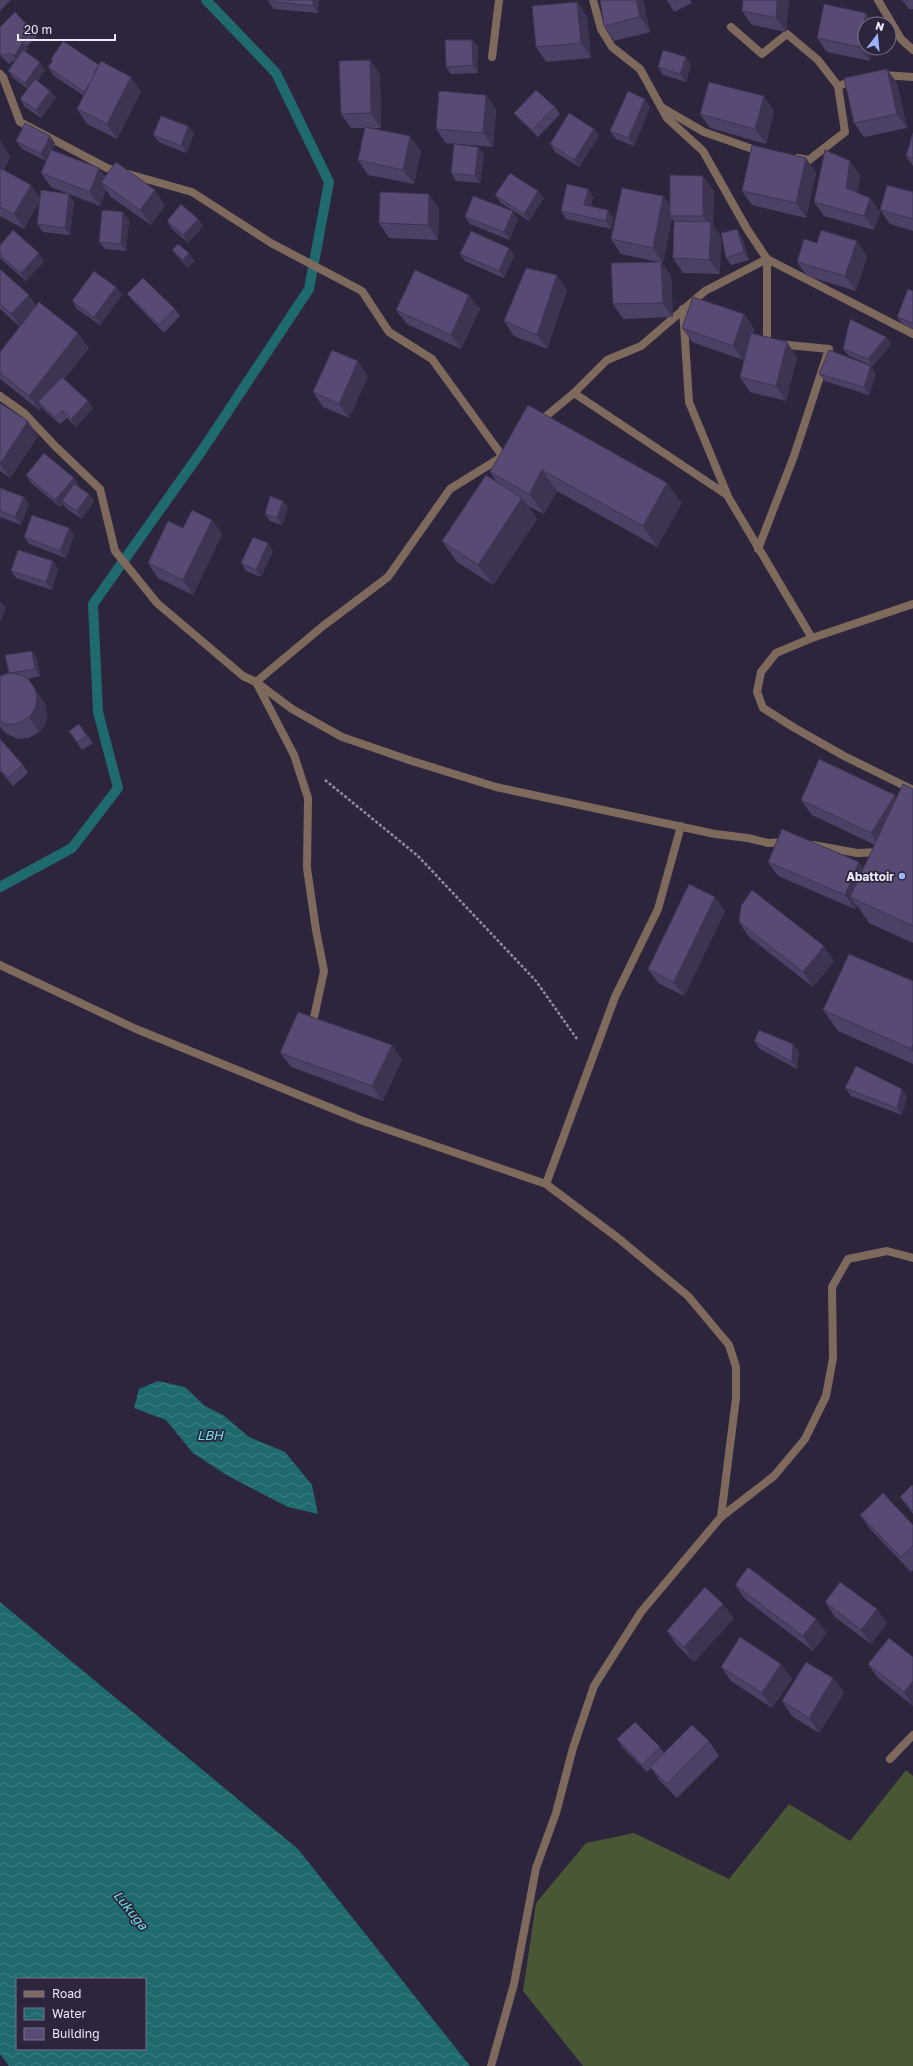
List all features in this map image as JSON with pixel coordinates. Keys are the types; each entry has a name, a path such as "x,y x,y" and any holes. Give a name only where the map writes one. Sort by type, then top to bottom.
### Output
{"street":[{"path":"492,57 499,0"},
{"path":"593,0 601,30 612,47 640,69 667,118 703,151 747,229 767,259 913,334"},
{"path":"878,0 901,39 913,50"},
{"path":"731,27 762,54 787,34 818,60 838,86 845,132 809,160 786,156"},
{"path":"0,74 3,77 20,122 107,168 192,192 270,243 362,291 389,332 432,359 503,457"},
{"path":"838,86 868,76 913,77"},
{"path":"660,107 704,132 754,152 770,154"},
{"path":"534,427 549,412 574,393 607,360 641,346 705,291 767,259"},
{"path":"758,549 794,456 828,348 767,343 767,259"},
{"path":"683,309 689,402 727,495 812,638"},
{"path":"574,393 727,495"},
{"path":"0,396 24,413 100,489 115,551 157,603 243,676 256,682 292,708 342,737 412,761 496,787 681,826 768,843 798,842 857,853 886,851 890,849"},
{"path":"256,682 323,626 388,577 450,489 503,457 513,447"},
{"path":"913,604 812,638 776,653 761,672 757,692 763,708 844,756 913,790"},
{"path":"256,682 294,755 308,798 307,868 316,930 324,971 313,1022"},
{"path":"546,1184 615,997 658,909 681,826"},
{"path":"0,965 136,1029 356,1118 546,1184 618,1238 688,1296 729,1345 736,1367 736,1398 722,1517"},
{"path":"491,2066 514,1984 536,1868 556,1813 573,1748 594,1686 641,1612 722,1517 774,1476 805,1439 826,1396 833,1358 832,1286 848,1259 887,1251 913,1258"},
{"path":"890,1759 913,1735"}],"path":[{"path":"294,755 418,856 536,981 592,1060"}],"shaded area":[{"path":"906,1770 913,1776 913,2066 583,2066 523,1991 536,1903 586,1843 634,1833 729,1879 789,1804 850,1841"}],"water":[{"name":"LBH","path":"158,1381 185,1387 205,1406 223,1415 249,1437 285,1452 312,1485 318,1514 288,1507 228,1476 193,1453 166,1420 134,1408 139,1389"},
{"name":"Lukuga","path":"0,1602 298,1849 470,2066 9,2066 0,2054"}],"building":[{"path":"313,0 313,6 268,1"},
{"path":"600,0 636,0 640,17 604,26"},
{"path":"667,0 678,0 669,4"},
{"path":"743,0 777,0 776,18 742,11"},
{"path":"577,2 581,43 536,47 532,6"},
{"path":"824,4 866,13 865,16 857,16 857,47 817,38"},
{"path":"15,12 31,29 20,40 23,42 14,56 9,53 4,56 0,53 0,27"},
{"path":"445,40 472,40 473,65 446,67"},
{"path":"63,41 99,65 84,92 48,67 53,60 51,59"},
{"path":"23,50 40,62 25,83 8,71"},
{"path":"663,50 686,57 680,74 658,67"},
{"path":"370,60 371,113 341,114 339,61"},
{"path":"101,61 131,77 107,124 77,109"},
{"path":"887,69 897,114 854,123 844,78"},
{"path":"35,79 50,91 36,110 20,99"},
{"path":"709,82 764,96 755,129 700,114"},
{"path":"536,90 555,107 532,130 514,113"},
{"path":"439,91 486,95 483,133 436,129"},
{"path":"628,91 645,99 628,138 610,131"},
{"path":"569,113 594,129 574,160 550,144"},
{"path":"161,116 188,126 181,146 153,135"},
{"path":"25,123 50,136 41,154 16,141"},
{"path":"365,127 410,136 403,170 358,160"},
{"path":"913,133 913,158 906,156"},
{"path":"454,144 478,147 475,176 451,173"},
{"path":"752,145 806,158 796,203 742,191"},
{"path":"51,150 99,168 90,192 41,173"},
{"path":"825,150 850,161 846,188 870,198 864,216 814,202"},
{"path":"116,162 155,190 140,210 101,182"},
{"path":"0,168 31,185 14,214 0,207"},
{"path":"510,173 538,191 524,214 495,195"},
{"path":"670,175 703,176 703,216 670,216"},
{"path":"567,184 588,189 584,205 608,210 606,221 561,211"},
{"path":"887,185 913,192 913,219 880,210"},
{"path":"622,188 663,196 653,248 611,239"},
{"path":"41,190 69,194 65,228 37,224"},
{"path":"380,192 429,194 428,225 379,223"},
{"path":"473,196 513,211 504,232 465,217"},
{"path":"181,204 198,219 183,235 167,221"},
{"path":"102,210 123,212 121,244 99,242"},
{"path":"674,221 711,222 709,260 673,258"},
{"path":"737,229 744,252 726,258 721,233"},
{"path":"13,230 39,253 21,273 0,255 0,245"},
{"path":"821,230 857,241 845,276 797,262 804,239 817,243"},
{"path":"471,231 509,248 499,271 460,254"},
{"path":"178,244 189,253 183,260 172,250"},
{"path":"661,262 663,303 613,304 611,263"},
{"path":"526,268 557,275 537,335 504,321"},
{"path":"0,269 29,295 11,314 0,304"},
{"path":"415,270 469,295 451,335 396,310"},
{"path":"94,271 116,287 94,317 72,301"},
{"path":"143,278 175,309 159,325 127,294"},
{"path":"908,289 913,291 913,323 897,317"},
{"path":"693,297 744,314 733,346 682,328"},
{"path":"39,302 78,333 29,396 0,373 0,352"},
{"path":"850,319 886,337 868,359 843,349"},
{"path":"751,333 787,342 776,386 740,377"},
{"path":"332,350 358,361 339,404 313,392"},
{"path":"829,350 871,366 864,387 819,374"},
{"path":"62,377 88,401 71,419 62,410 55,417 38,402"},
{"path":"0,403 28,421 0,464"},
{"path":"528,405 667,483 643,526 542,470 529,494 490,472"},
{"path":"44,453 74,478 55,500 26,475"},
{"path":"486,475 522,498 478,565 442,541"},
{"path":"74,484 89,494 77,511 62,501"},
{"path":"0,488 24,497 15,517 0,511"},
{"path":"270,496 283,501 277,518 265,514"},
{"path":"192,510 212,520 183,580 148,563 168,521 183,528"},
{"path":"32,515 69,528 60,551 24,537"},
{"path":"253,537 268,543 256,570 241,563"},
{"path":"18,550 53,561 46,582 11,571"},
{"path":"32,651 35,669 9,673 5,655"},
{"path":"8,673 21,675 29,680 35,689 37,699 35,709 29,717 19,723 8,725 0,721 0,676"},
{"path":"79,724 87,736 77,742 69,731"},
{"path":"0,739 23,765 8,778 0,769"},
{"path":"819,759 895,795 871,833 801,800"},
{"path":"903,784 913,789 913,926 850,897"},
{"path":"782,829 859,862 845,895 768,862"},
{"path":"689,884 715,897 674,982 648,969"},
{"path":"752,890 824,946 803,972 739,922 741,906"},
{"path":"849,954 913,981 913,1044 911,1049 823,1010"},
{"path":"298,1012 392,1045 372,1086 280,1053"},
{"path":"759,1030 793,1044 792,1062 754,1041"},
{"path":"856,1066 902,1089 897,1108 845,1088"},
{"path":"912,1485 913,1486 913,1511 900,1497"},
{"path":"883,1493 913,1525 913,1546 901,1557 860,1515"},
{"path":"748,1567 816,1619 803,1636 735,1585"},
{"path":"840,1582 877,1609 861,1630 825,1602"},
{"path":"705,1587 723,1604 684,1647 667,1631"},
{"path":"740,1637 781,1664 762,1693 721,1667"},
{"path":"889,1638 913,1657 913,1681 904,1692 868,1664"},
{"path":"806,1662 833,1678 809,1718 782,1701"},
{"path":"635,1722 660,1747 642,1765 617,1739"},
{"path":"692,1725 709,1741 667,1784 650,1767"}],"waterway":[{"path":"0,887 72,848 118,788 98,712 93,604 203,449 309,289 329,182 276,73 206,0"}],"place":[{"name":"Abattoir","path":"902,876"}]}
